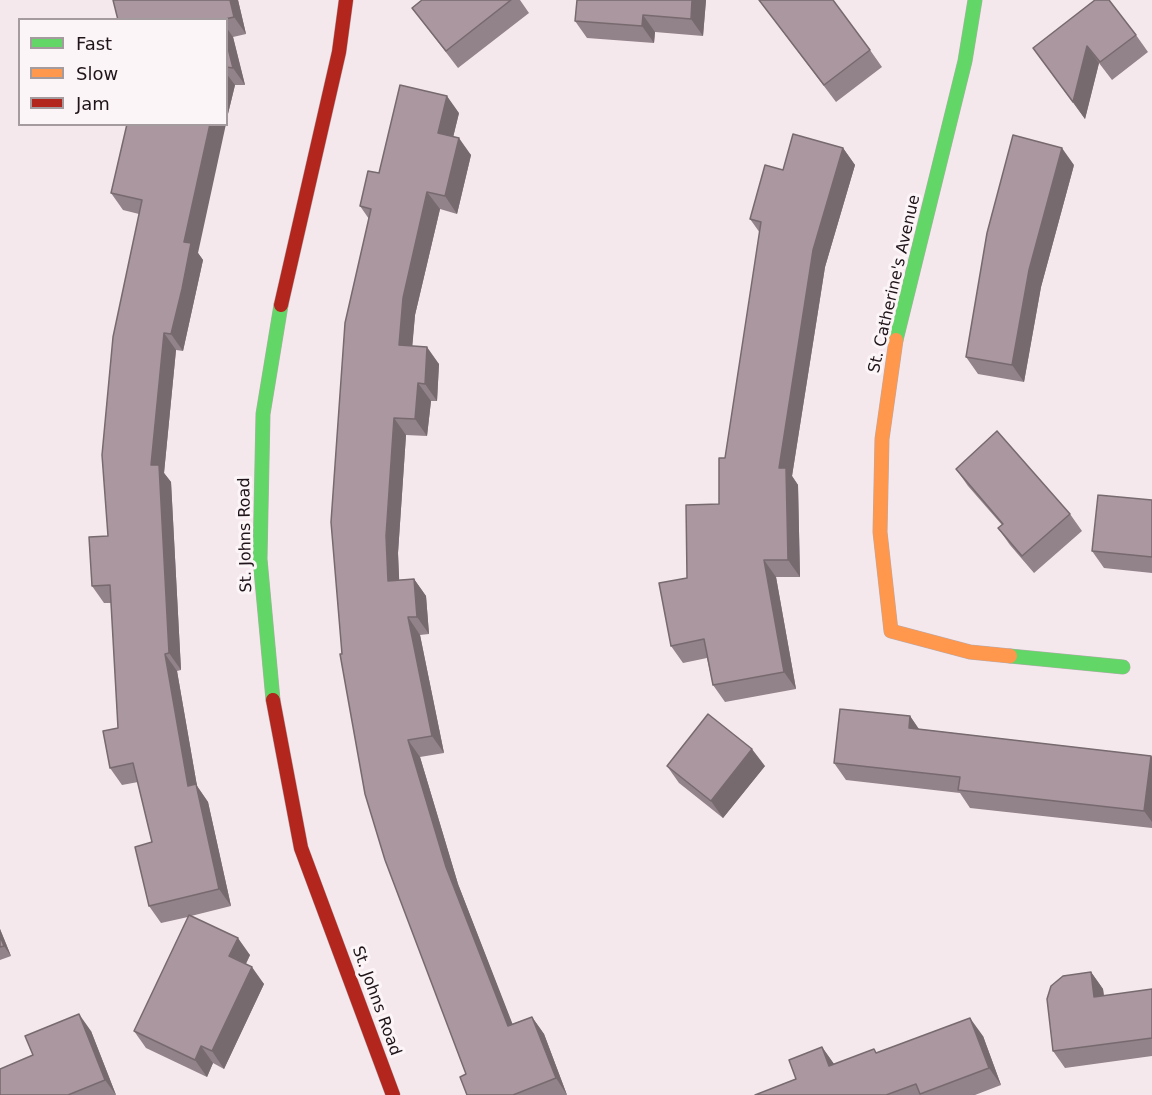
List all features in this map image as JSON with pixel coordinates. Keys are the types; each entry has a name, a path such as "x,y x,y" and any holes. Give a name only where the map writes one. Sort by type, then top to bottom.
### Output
{"street":[{"name":"St. Johns Road","path":"346,0 339,52 286,276 263,414 260,559 274,710 302,848 393,1095"},
{"name":"St. Catherine's Avenue","path":"975,0 965,61 892,352 882,439 880,532 891,631 970,652 1123,667"}],"building":[{"path":"113,0 230,0 234,17 228,18 118,18"},
{"path":"422,0 511,0 446,51 412,8"},
{"path":"577,0 692,0 691,19 643,15 642,26 575,21"},
{"path":"759,0 833,0 870,50 824,85"},
{"path":"1095,0 1109,0 1136,35 1100,62 1087,46 1073,102 1033,48"},
{"path":"228,48 233,68 228,67"},
{"path":"400,85 447,96 438,133 459,138 445,196 427,192 403,298 399,345 427,347 425,384 418,383 415,419 394,418 386,536 388,581 414,579 417,617 408,617 432,736 408,740 446,867 508,1026 532,1017 556,1078 513,1095 467,1095 460,1077 466,1074 385,860 365,794 340,654 342,654 331,522 345,323 371,209 360,206 368,171 379,173"},
{"path":"127,126 210,126 184,242 191,243 182,289 171,334 164,333 151,465 159,465 169,653 165,654 188,786 196,784 219,889 149,906 135,847 152,842 133,763 110,768 103,731 118,728 110,585 92,586 89,537 108,536 102,455 113,337 142,200 111,193"},
{"path":"793,134 843,148 813,250 779,468 786,468 788,560 764,560 784,672 713,685 704,639 671,646 659,583 687,578 686,505 719,504 719,458 725,458 761,222 750,219 765,165 783,170"},
{"path":"1013,135 1062,148 1029,270 1012,365 966,357 987,233"},
{"path":"997,431 1070,514 1022,556 998,528 1003,524 956,469"},
{"path":"1098,495 1152,500 1152,557 1092,551"},
{"path":"840,709 910,716 909,728 1151,756 1144,811 958,790 960,777 834,763"},
{"path":"708,714 752,749 711,801 667,766"},
{"path":"189,915 238,938 229,956 252,967 212,1051 201,1046 195,1060 134,1031"},
{"path":"1091,972 1094,997 1152,989 1152,1038 1053,1051 1047,999 1051,986 1063,976"},
{"path":"79,1014 105,1080 68,1095 0,1095 0,1069 33,1055 25,1036"},
{"path":"970,1018 989,1068 920,1094 916,1084 886,1095 755,1095 796,1079 789,1060 822,1047 829,1066 874,1049 876,1053"}],"traffic: fast":[{"path":"896,340 965,61 975,0"},
{"path":"273,700 260,559 263,414 281,305"},
{"path":"1010,656 1123,667"}],"traffic: slow":[{"path":"896,340 882,439 880,532 891,631 970,652 1010,656"}],"traffic: jam":[{"path":"281,305 339,52 346,0"},
{"path":"273,700 301,848 393,1095"}]}
